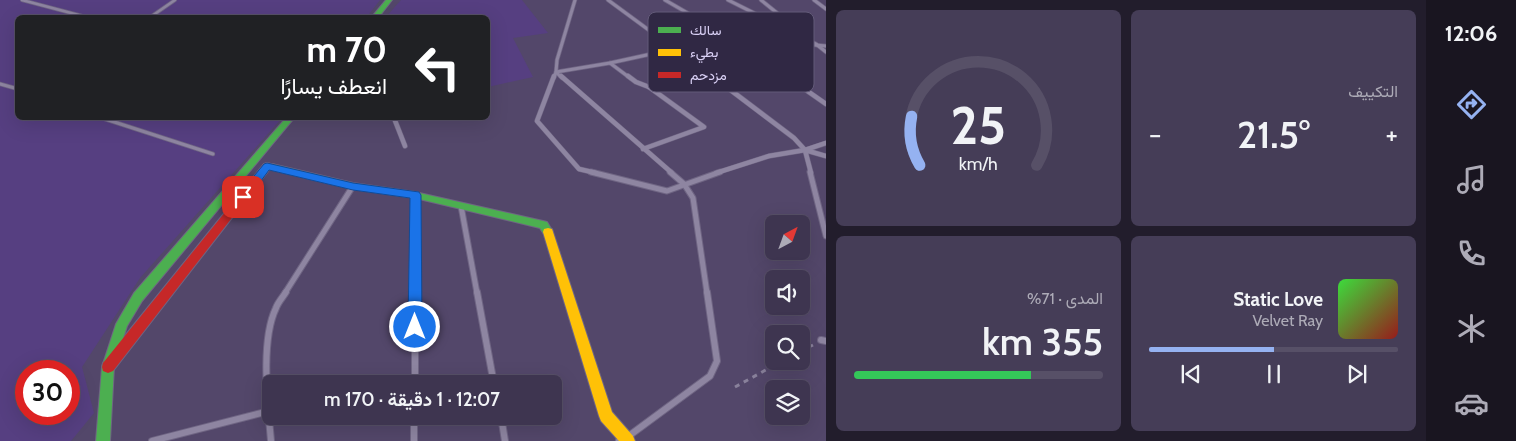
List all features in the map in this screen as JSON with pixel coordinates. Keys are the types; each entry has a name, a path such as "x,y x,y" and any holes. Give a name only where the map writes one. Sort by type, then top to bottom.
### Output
{"street":[{"path":"376,15 389,0"},
{"path":"575,0 557,60 556,72 537,121 579,168 667,191 769,156 806,150 826,143"},
{"path":"608,0 648,29"},
{"path":"665,0 686,12"},
{"path":"728,0 752,12"},
{"path":"761,0 776,12"},
{"path":"814,0 826,9"},
{"path":"816,44 826,46"},
{"path":"816,44 826,52"},
{"path":"556,72 648,54"},
{"path":"610,63 636,82 648,87"},
{"path":"108,367 267,166 353,186 415,195 543,225 548,231 606,416 624,440 710,376 717,361 693,198 684,184 556,72"},
{"path":"643,149 704,127 656,92"},
{"path":"734,92 794,138 806,150 826,156"},
{"path":"809,92 826,104"},
{"path":"101,438 108,367 122,324 138,297 288,120"},
{"path":"395,120 404,146"},
{"path":"806,150 826,236"},
{"path":"266,375 270,327 275,309 353,186"},
{"path":"414,375 415,195"},
{"path":"462,206 492,375"},
{"path":"152,441 262,413"},
{"path":"270,425 271,441"},
{"path":"414,425 414,441"},
{"path":"502,425 505,441"}],"lane":[{"path":"22,0 79,15"},
{"path":"153,15 175,0"},
{"path":"0,84 15,89"},
{"path":"108,120 213,154"}],"path":[{"path":"735,387 766,370"}],"shaded area":[{"path":"0,0 380,0 368,15 15,15 15,120 280,120 140,278 82,367 94,413 71,441 0,441"},
{"path":"401,0 522,0 548,33 513,38 533,77 490,87 490,15 388,15"}],"traffic: fast":[{"path":"376,15 389,0"},
{"path":"103,441 108,367 122,324 138,297 288,120"},
{"path":"272,167 353,186 415,195 543,225 548,232"}],"traffic: slow":[{"path":"548,232 606,416 628,441"}],"traffic: jam":[{"path":"108,367 267,166 272,167"}],"route":[{"path":"243,197 267,166 353,186 415,195 415,327"}]}
